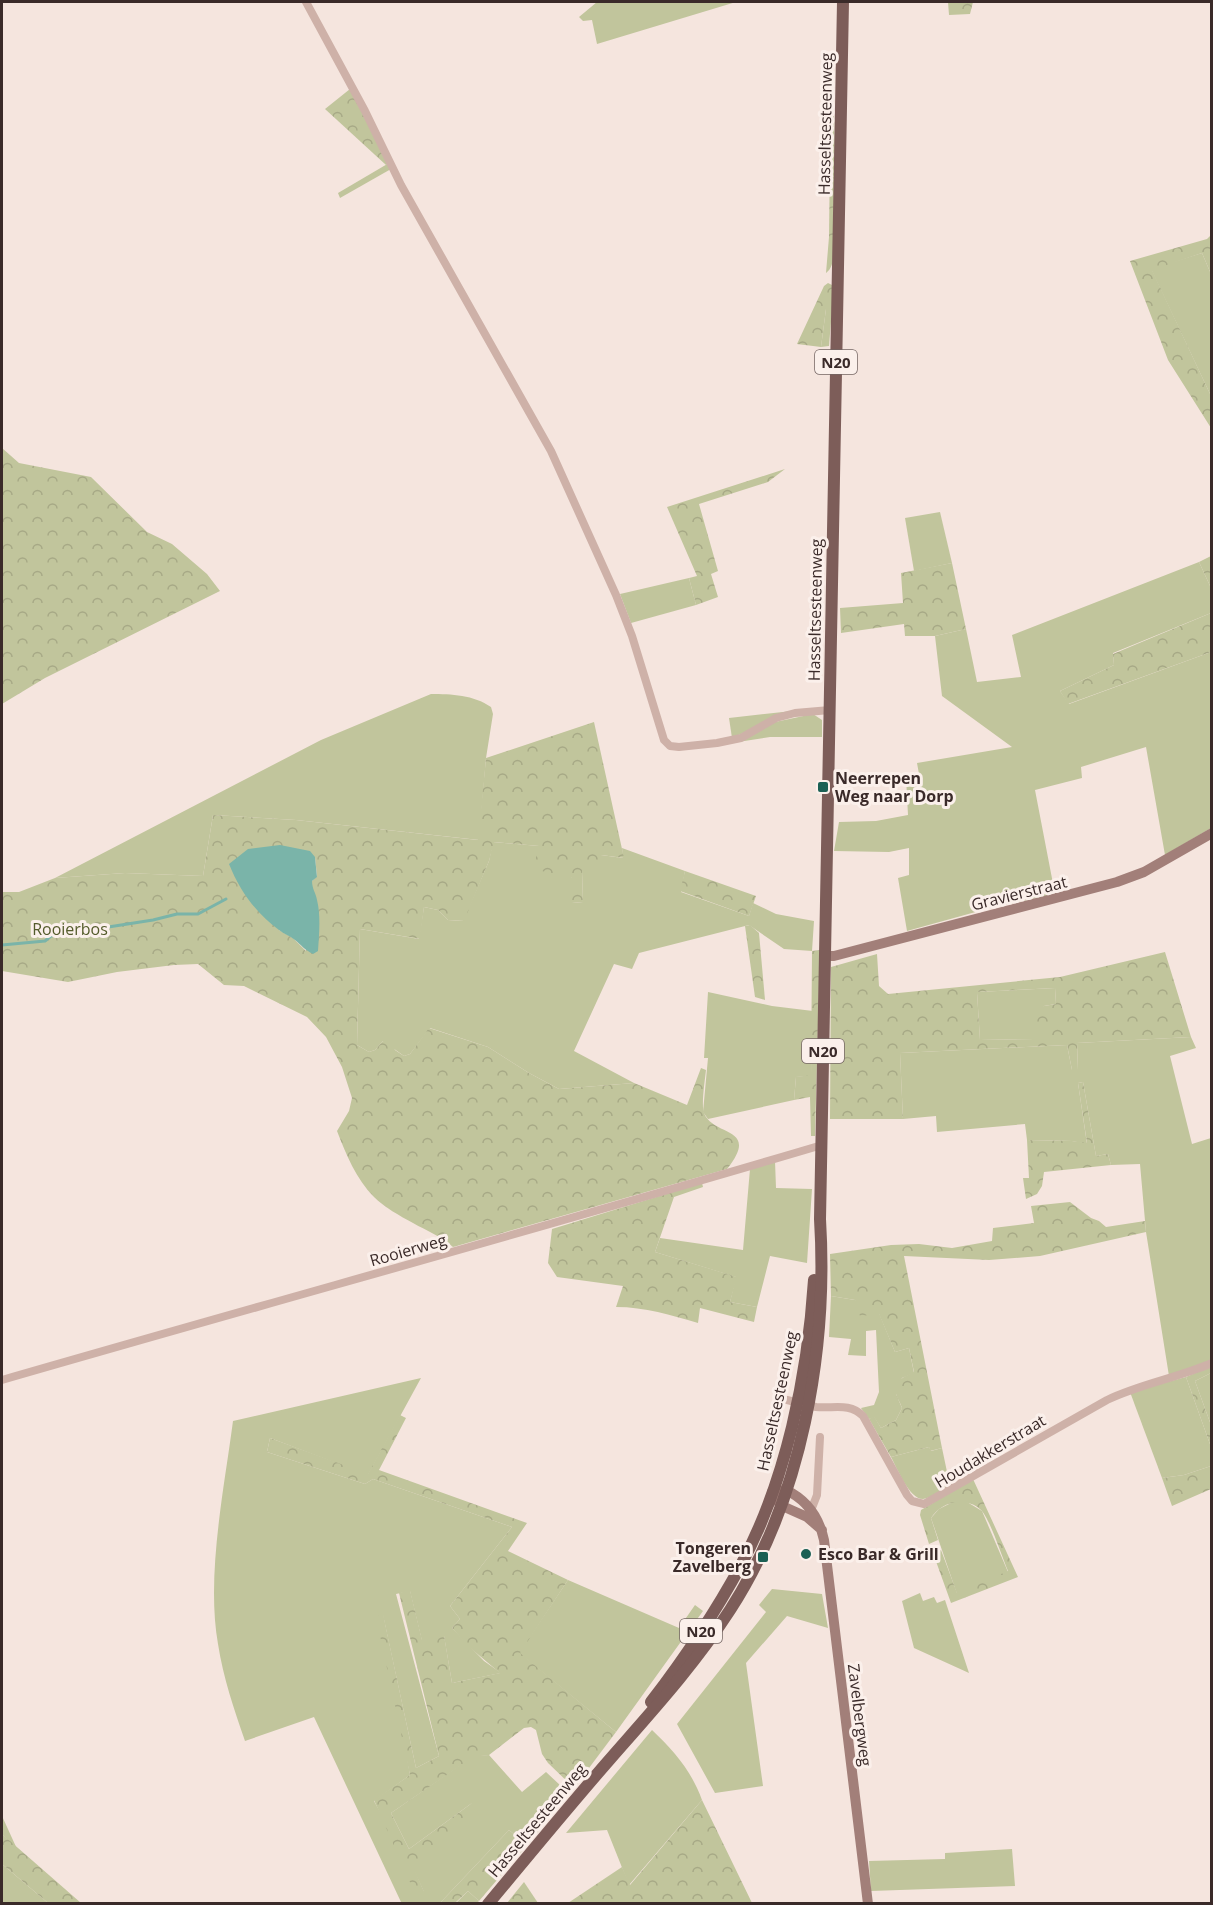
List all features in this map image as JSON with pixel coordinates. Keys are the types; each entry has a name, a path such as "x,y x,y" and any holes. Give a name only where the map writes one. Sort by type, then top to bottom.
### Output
{"main road":[{"name":"Hasseltsesteenweg","path":"611,1758 667,1682 742,1564 780,1470 797,1402 816,1363 822,1253 820,1219 843,2"},
{"name":"Gravierstraat","path":"825,956 834,956 1117,882 1144,872 1212,833"},
{"name":"Hasseltsesteenweg","path":"488,1904 691,1667 727,1614 757,1559 786,1490 797,1402"},
{"path":"786,1490 772,1492 780,1505 810,1514"},
{"name":"Zavelbergweg","path":"786,1490 798,1496 822,1530 868,1904"}],"street":[{"path":"306,2 365,111 401,184 551,451 616,595 632,636 664,740 670,746 679,747 717,743 741,738 776,718 795,713 830,710"},
{"name":"Rooierweg","path":"2,1380 822,1145"},
{"name":"Houdakkerstraat","path":"797,1402 817,1407 847,1407 857,1411 863,1416 907,1495 912,1501 924,1504 932,1502 1067,1421 1126,1391 1178,1376 1212,1363"},
{"path":"810,1514 817,1495 820,1437"}],"green space":[{"path":"597,2 736,2 597,44 592,20 583,21 579,17"},
{"path":"948,2 973,2 970,14 949,15"},
{"path":"350,89 389,163 386,165 325,109"},
{"path":"834,116 835,152 830,152 830,117"},
{"path":"830,152 835,152 833,237 829,237"},
{"path":"389,163 391,169 340,198 338,193"},
{"path":"1211,235 1211,274 1202,253 1152,270 1211,396 1211,428 1168,360 1130,261 1207,239"},
{"path":"829,237 833,237 833,256 831,266 826,273"},
{"path":"1202,253 1211,274 1211,396 1151,269"},
{"path":"828,283 832,285 832,309 826,309 821,347 797,344 824,286"},
{"path":"826,309 832,309 829,346 821,347"},
{"path":"2,448 19,463 91,477 147,532 172,544 207,574 220,591 45,678 2,704"},
{"path":"785,469 768,482 699,504 718,571 711,574 718,597 696,605 689,578 697,576 667,507"},
{"path":"940,512 952,563 914,571 905,518"},
{"path":"1211,556 1211,588 1199,562"},
{"path":"1199,562 1211,588 1211,613 1113,653 1114,665 1060,691 1069,704 1211,652 1211,828 1165,855 1146,747 1081,767 1082,778 1035,790 1055,894 990,908 907,931 898,878 909,875 909,848 889,852 834,851 839,822 876,821 908,815 906,777 919,774 917,763 1012,747 942,696 935,636 966,629 977,682 1021,677 1012,635"},
{"path":"952,563 966,629 935,636 905,636 904,624 841,633 840,608 903,603 901,573"},
{"path":"689,578 696,605 631,623 620,594"},
{"path":"1211,613 1211,652 1068,704 1060,691 1114,665 1113,654"},
{"path":"431,694 470,698 491,707 493,714 486,758 479,840 296,820 213,815 203,876 125,873 55,878 321,740"},
{"path":"792,711 732,738 729,718"},
{"path":"813,714 822,720 822,737 770,737 738,742 775,722"},
{"name":"Rooierbos","path":"594,722 624,858 601,855 602,868 582,871 583,902 572,903 572,878 533,869 539,846 494,842 489,861 464,921 448,920 438,910 424,907 420,939 360,929 357,1045 369,1052 375,1050 383,1041 392,1042 395,1050 404,1056 410,1054 429,1028 488,1047 559,1089 634,1083 687,1105 701,1068 706,1070 704,1113 709,1121 732,1134 739,1145 727,1169 453,1247 382,1204 357,1174 337,1131 349,1111 352,1098 342,1067 326,1037 307,1017 244,986 224,985 198,964 117,972 68,982 2,971 2,892 19,892 55,878 125,873 203,876 213,815 296,820 478,840 486,758","holes":["315,857 317,876 312,881 306,951 293,938 279,930"]},
{"path":"493,842 539,846 572,878 572,903 583,902 582,871 601,855 623,858 622,848 685,871 681,892 749,916 753,903 776,914 814,921 812,951 784,949 749,925 639,953 632,969 614,964 574,1051 634,1083 559,1089 488,1047 430,1028 410,1054 404,1056 383,1041 375,1050 369,1052 357,1045 360,929 419,939 424,907 438,910 448,920 463,921 489,861"},
{"path":"685,871 756,896 749,916 680,891"},
{"path":"750,925 759,933 765,1000 755,997 745,926"},
{"path":"820,950 815,1136 811,1136 810,1097 794,1100 796,1077 811,1075 812,951"},
{"path":"1165,952 1191,1037 1077,1043 1078,1070 1072,1070 1067,1045 900,1053 903,1119 830,1119 831,967 877,954 879,986 888,994 1060,977","holes":["1055,988 1056,1004 1044,1006 1035,1013 1032,1030 1035,1039 980,1040 977,992"]},
{"path":"1055,988 1056,1004 1044,1006 1036,1039 980,1040 977,992"},
{"path":"708,992 772,1006 813,1011 811,1076 796,1077 794,1100 708,1119 703,1112 708,1058 704,1058"},
{"path":"1191,1037 1196,1048 1170,1056 1192,1144 1211,1138 1211,1360 1169,1376 1146,1232 1140,1164 1111,1165 1108,1154 1096,1156 1083,1082 1078,1083 1087,1144 1072,1141 1027,1140 1025,1124 937,1132 936,1116 903,1119 900,1053 1067,1045 1072,1070 1078,1070 1077,1043"},
{"path":"1083,1082 1096,1156 1108,1154 1111,1165 1044,1172 1042,1186 1037,1194 1026,1199 1023,1178 1029,1178 1027,1140 1087,1143 1078,1083"},
{"path":"775,1161 776,1188 812,1189 807,1263 770,1256 757,1307 730,1302 736,1277 655,1252 660,1238 743,1250 750,1169"},
{"path":"702,1183 703,1187 674,1197 655,1252 737,1277 730,1302 757,1307 754,1322 700,1308 698,1323 648,1310 616,1307 623,1286 557,1277 548,1263 552,1229"},
{"path":"1070,1202 1106,1227 1145,1221 1146,1232 1040,1256 989,1260 904,1256 942,1448 930,1451 929,1447 891,1457 869,1419 874,1416 881,1428 896,1420 902,1408 896,1394 896,1386 900,1380 914,1372 909,1348 895,1352 879,1314 860,1316 855,1300 831,1296 830,1254 891,1245 919,1244 952,1248 992,1241 993,1228 1034,1223 1031,1206"},
{"path":"831,1296 855,1300 879,1313 895,1352 909,1348 914,1373 902,1378 896,1394 902,1408 896,1420 881,1428 874,1417 869,1419 861,1408 874,1405 879,1392 876,1330 866,1331 866,1356 848,1355 851,1339 829,1337"},
{"path":"1211,1366 1211,1373 1195,1381 1211,1425 1211,1447 1186,1377"},
{"path":"1211,1373 1211,1425 1195,1381"},
{"path":"1186,1377 1211,1447 1211,1466 1184,1475 1162,1478 1130,1392"},
{"path":"421,1378 368,1475 270,1438 267,1452 365,1484 373,1479 512,1527 450,1606 460,1619 452,1628 484,1661 501,1673 452,1683 444,1636 422,1641 410,1591 396,1594 439,1756 416,1768 383,1615 410,1775 374,1801 424,1892 413,1868 472,1803 409,1849 391,1813 473,1756 489,1755 522,1792 546,1772 561,1786 567,1796 527,1845 509,1830 440,1903 398,1903 401,1902 314,1717 245,1741 220,1656 215,1618 215,1562 233,1421"},
{"path":"400,1415 406,1418 379,1470 527,1523 508,1551 568,1580 520,1653 616,1732 574,1788 548,1763 542,1754 536,1730 531,1727 524,1728 489,1755 473,1757 391,1813 409,1849 472,1803 481,1813 414,1868 424,1892 416,1896 374,1800 410,1775 376,1617 383,1614 416,1768 439,1756 399,1593 410,1590 422,1640 444,1635 452,1683 500,1673 468,1646 452,1628 460,1619 450,1606 512,1527 373,1479 365,1484 267,1452 270,1438 368,1474"},
{"path":"929,1447 931,1451 942,1448 950,1486 923,1499 918,1498 908,1489 891,1457"},
{"path":"1211,1466 1211,1489 1172,1506 1162,1478 1184,1475"},
{"path":"973,1479 1018,1577 951,1603 933,1553 941,1550 957,1593 1008,1571 984,1515 979,1508 971,1504 950,1503 936,1512 931,1518 938,1540 929,1544 920,1515 921,1510"},
{"path":"953,1502 967,1502 982,1511 1008,1572 957,1594 931,1518 939,1509"},
{"path":"568,1580 679,1628 695,1605 703,1611 616,1732 519,1653"},
{"path":"772,1589 822,1594 828,1628 787,1616 746,1663 763,1786 715,1793 677,1724 766,1612 759,1605"},
{"path":"920,1593 923,1601 934,1597 937,1603 945,1600 969,1673 914,1648 902,1601"},
{"path":"652,1730 681,1762 693,1779 702,1800 629,1885 607,1830 566,1833"},
{"path":"702,1800 752,1903 568,1903 622,1867 630,1885"},
{"path":"2,1816 17,1849 2,1834"},
{"path":"509,1830 527,1845 479,1901 468,1891 455,1903 440,1903"},
{"path":"2,1834 81,1903 48,1903 2,1864"},
{"path":"1012,1849 1015,1886 871,1891 869,1861 945,1859 945,1853"},
{"path":"2,1864 48,1903 2,1903"},
{"path":"524,1882 538,1903 507,1903"},
{"path":"468,1891 479,1901 455,1904"}],"water":[{"path":"280,845 310,851 315,857 317,877 312,884 318,906 319,926 318,951 313,954 270,923 256,908 243,892 229,864 248,849"}],"waterway":[{"path":"2,945 45,941 51,936 177,914 198,914 226,899"}],"place":[{"name":"Neerrepen Weg naar Dorp","path":"823,787"},
{"name":"Esco Bar & Grill","path":"806,1554"},
{"name":"Tongeren Zavelberg","path":"763,1557"}]}
